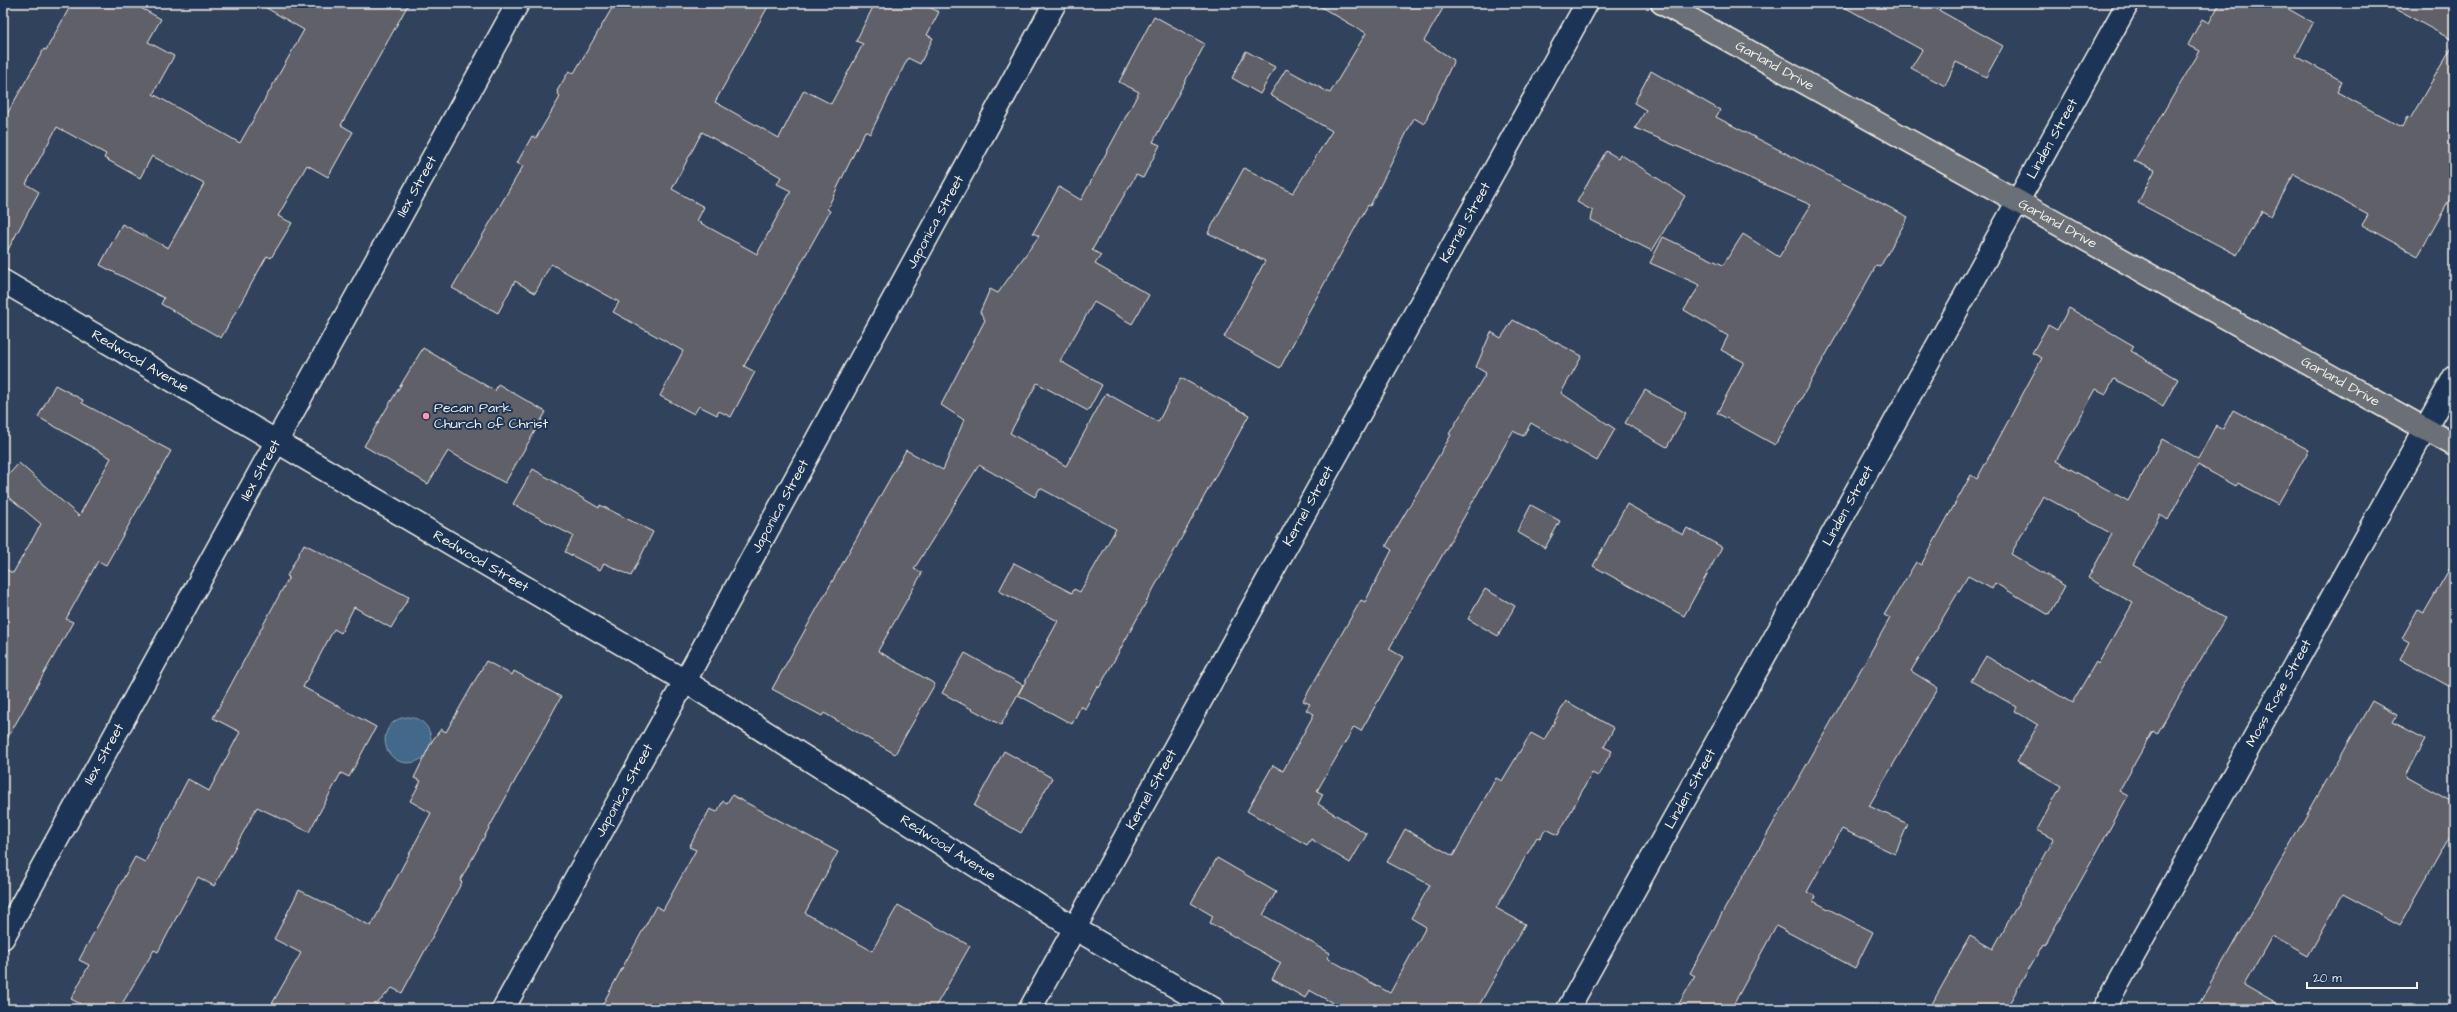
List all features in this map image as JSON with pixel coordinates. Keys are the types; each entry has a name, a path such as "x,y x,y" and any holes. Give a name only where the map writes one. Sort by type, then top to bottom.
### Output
{"main road":[{"name":"Garland Drive","path":"1662,3 2454,444"}],"street":[{"name":"Ilex Street","path":"3,938 518,3"},
{"name":"Japonica Street","path":"503,1009 685,682 1055,3"},
{"name":"Kernel Street","path":"1030,1009 1587,3"},
{"name":"Linden Street","path":"1568,1009 2128,3"},
{"name":"Redwood Avenue","path":"3,281 277,443"},
{"name":"Moss Rose Street","path":"2104,1009 2454,377"},
{"name":"Redwood Street","path":"277,443 685,682"},
{"name":"Redwood Avenue","path":"685,682 1074,928 1214,1009"}],"water":[{"path":"404,717 412,717 421,721 427,727 431,740 427,753 421,759 412,763 404,763 395,759 389,753 385,744 385,736 389,727 395,721"}],"building":[{"path":"72,3 132,3 161,19 148,42 174,56 153,94 240,143 304,30 258,3 409,3 341,125 353,132 328,177 307,165 278,216 292,223 271,258 267,256 221,338 161,304 164,298 100,265 122,224 168,248 204,184 152,156 140,178 104,158 106,154 57,127 26,184 39,192 3,259 3,121 44,49 46,50"},
{"path":"615,3 770,3 715,102 779,138 804,90 831,104 863,44 856,41 875,3 921,3 939,12 927,35 933,38 920,64 908,58 870,134 865,131 827,209 830,211 744,366 755,372 731,417 719,411 717,415 699,406 694,414 660,396 683,351 613,312 619,302 551,264 535,293 515,281 498,313 452,288 523,166 517,163 532,136 536,138 560,97 557,91 569,71 574,73","holes":["702,132 781,177 777,184 791,191 757,254 697,221 704,207 672,189"]},
{"path":"1314,3 1446,3 1424,41 1454,60 1424,124 1414,118 1370,206 1368,205 1304,320 1305,321 1280,368 1224,337 1265,261 1208,233 1244,168 1293,193 1332,131 1270,95 1286,69 1330,93 1366,33"},
{"path":"1837,3 1926,3 2003,46 1986,77 1956,62 1945,86 1911,68 1922,50"},
{"path":"2220,3 2278,3 2313,23 2296,56 2342,81 2337,92 2402,127 2407,117 2410,119 2454,43 2454,192 2418,256 2362,225 2368,215 2294,174 2271,216 2262,211 2237,255 2138,203 2155,170 2134,161 2200,51 2188,45 2202,19 2209,23"},
{"path":"2385,3 2454,3 2454,41"},
{"path":"1154,16 1205,44 1153,142 1160,145 1143,178 1136,175 1092,250 1101,255 1095,264 1149,295 1132,324 1094,302 1060,361 1102,385 1088,411 1037,383 1010,433 1066,466 1106,393 1158,422 1181,378 1249,415 1099,688 1097,686 1085,709 1081,706 1072,724 1018,695 1058,621 999,591 1014,563 1072,593 1074,589 1080,592 1116,529 1040,488 1035,497 979,465 914,569 922,573 878,651 935,684 895,754 824,713 822,716 772,689 906,450 943,470 964,420 941,405 985,320 980,312 990,289 998,293 1039,236 1033,233 1059,187 1081,200 1139,92 1119,82"},
{"path":"1246,51 1275,67 1260,94 1232,78"},
{"path":"1651,71 1720,110 1716,117 1908,217 1880,267 1876,266 1775,445 1717,413 1744,362 1721,350 1728,336 1684,310 1700,285 1650,263 1663,237 1723,265 1743,234 1779,257 1811,205 1635,128 1646,110 1634,103"},
{"path":"1606,151 1618,158 1620,154 1685,196 1652,251 1591,220 1593,211 1577,202"},
{"path":"2069,308 2134,346 2131,351 2178,379 2163,406 2114,379 2106,394 2096,389 2056,461 2128,501 2162,439 2198,459 2216,425 2223,429 2233,410 2309,450 2278,504 2238,483 2236,486 2198,465 2168,520 2160,515 2133,565 2225,618 2157,734 2153,731 2119,791 2128,796 2045,945 2043,944 2006,1009 1929,1009 1970,936 1993,949 2054,839 2037,830 2061,786 2017,761 2038,725 2015,711 2017,707 1971,681 1986,656 2031,683 2033,680 2072,703 2096,662 2098,664 2133,603 2088,578 2112,534 2043,496 2011,554 2065,586 2049,615 1995,583 1992,589 1968,576 1911,671 1938,688 1869,806 1908,824 1895,854 1842,829 1807,892 1815,896 1813,901 1873,932 1855,968 1776,926 1731,1009 1676,1009 1695,976 1690,973 1724,910 1890,618 1884,615 1916,562 1921,565 1971,475 1977,479 2042,358 2032,353 2048,325 2057,330"},
{"path":"1513,320 1582,356 1561,393 1615,429 1597,461 1531,423 1523,436 1513,431 1389,649 1403,657 1361,731 1354,727 1317,791 1323,794 1318,804 1367,834 1350,863 1311,839 1307,845 1247,811 1273,765 1283,771 1314,714 1306,710 1310,704 1303,701 1361,600 1365,602 1392,550 1386,546 1451,435 1449,434 1486,373 1476,367 1491,332 1501,338"},
{"name":"Pecan Park Church of Christ","path":"423,348 495,391 498,384 546,412 505,483 448,451 428,484 364,446"},
{"path":"55,385 83,400 82,403 171,451 106,565 98,561 66,619 73,622 3,746 3,568 13,573 41,524 3,492 3,481 19,463 79,516 111,458 38,417"},
{"path":"1645,390 1686,413 1667,447 1625,423"},
{"path":"533,469 599,508 600,505 653,532 631,576 604,563 600,570 565,552 573,536 513,504"},
{"path":"1627,504 1683,535 1687,528 1722,547 1684,616 1593,566"},
{"path":"1531,505 1560,521 1545,548 1517,532"},
{"path":"304,544 409,597 391,628 354,607 341,633 334,629 303,687 376,727 349,777 341,773 309,832 257,807 214,886 198,877 158,952 154,950 119,1009 90,1009 71,999 89,965 79,960 135,857 145,862 188,779 209,791 240,732 213,718 289,577 287,576"},
{"path":"2454,561 2454,689 2400,659 2409,642 2402,638 2418,610 2424,613"},
{"path":"1485,589 1515,606 1498,636 1468,619"},
{"path":"965,653 1023,685 1001,725 942,693"},
{"path":"486,661 512,675 514,671 561,697 460,881 462,882 402,993 392,988 372,1009 269,1009 301,953 274,939 299,890 371,926 431,813 410,801 421,781 414,778 432,741 441,729 446,732"},
{"path":"1566,701 1614,728 1604,747 1612,751 1598,776 1592,773 1558,835 1546,829 1540,838 1537,837 1496,908 1525,924 1477,1009 1344,1009 1309,990 1305,998 1272,979 1281,963 1210,923 1213,916 1191,903 1217,858 1276,892 1263,915 1330,953 1327,958 1390,993 1426,927 1411,918 1430,885 1387,862 1405,829 1453,856 1496,778 1502,781 1531,733 1544,740"},
{"path":"2372,701 2397,715 2393,722 2425,739 2405,776 2454,803 2454,830 2400,925 2343,894 2308,956 2272,936 2244,985 2285,1009 2196,1009"},
{"path":"1004,751 1052,778 1021,833 974,806"},
{"path":"732,795 838,852 805,913 872,951 898,905 970,946 934,1009 600,1009 656,906 663,910 696,850 689,847 710,809 717,812 723,801 727,803"}],"place":[{"name":"Pecan Park Church of Christ","path":"426,416"}]}
